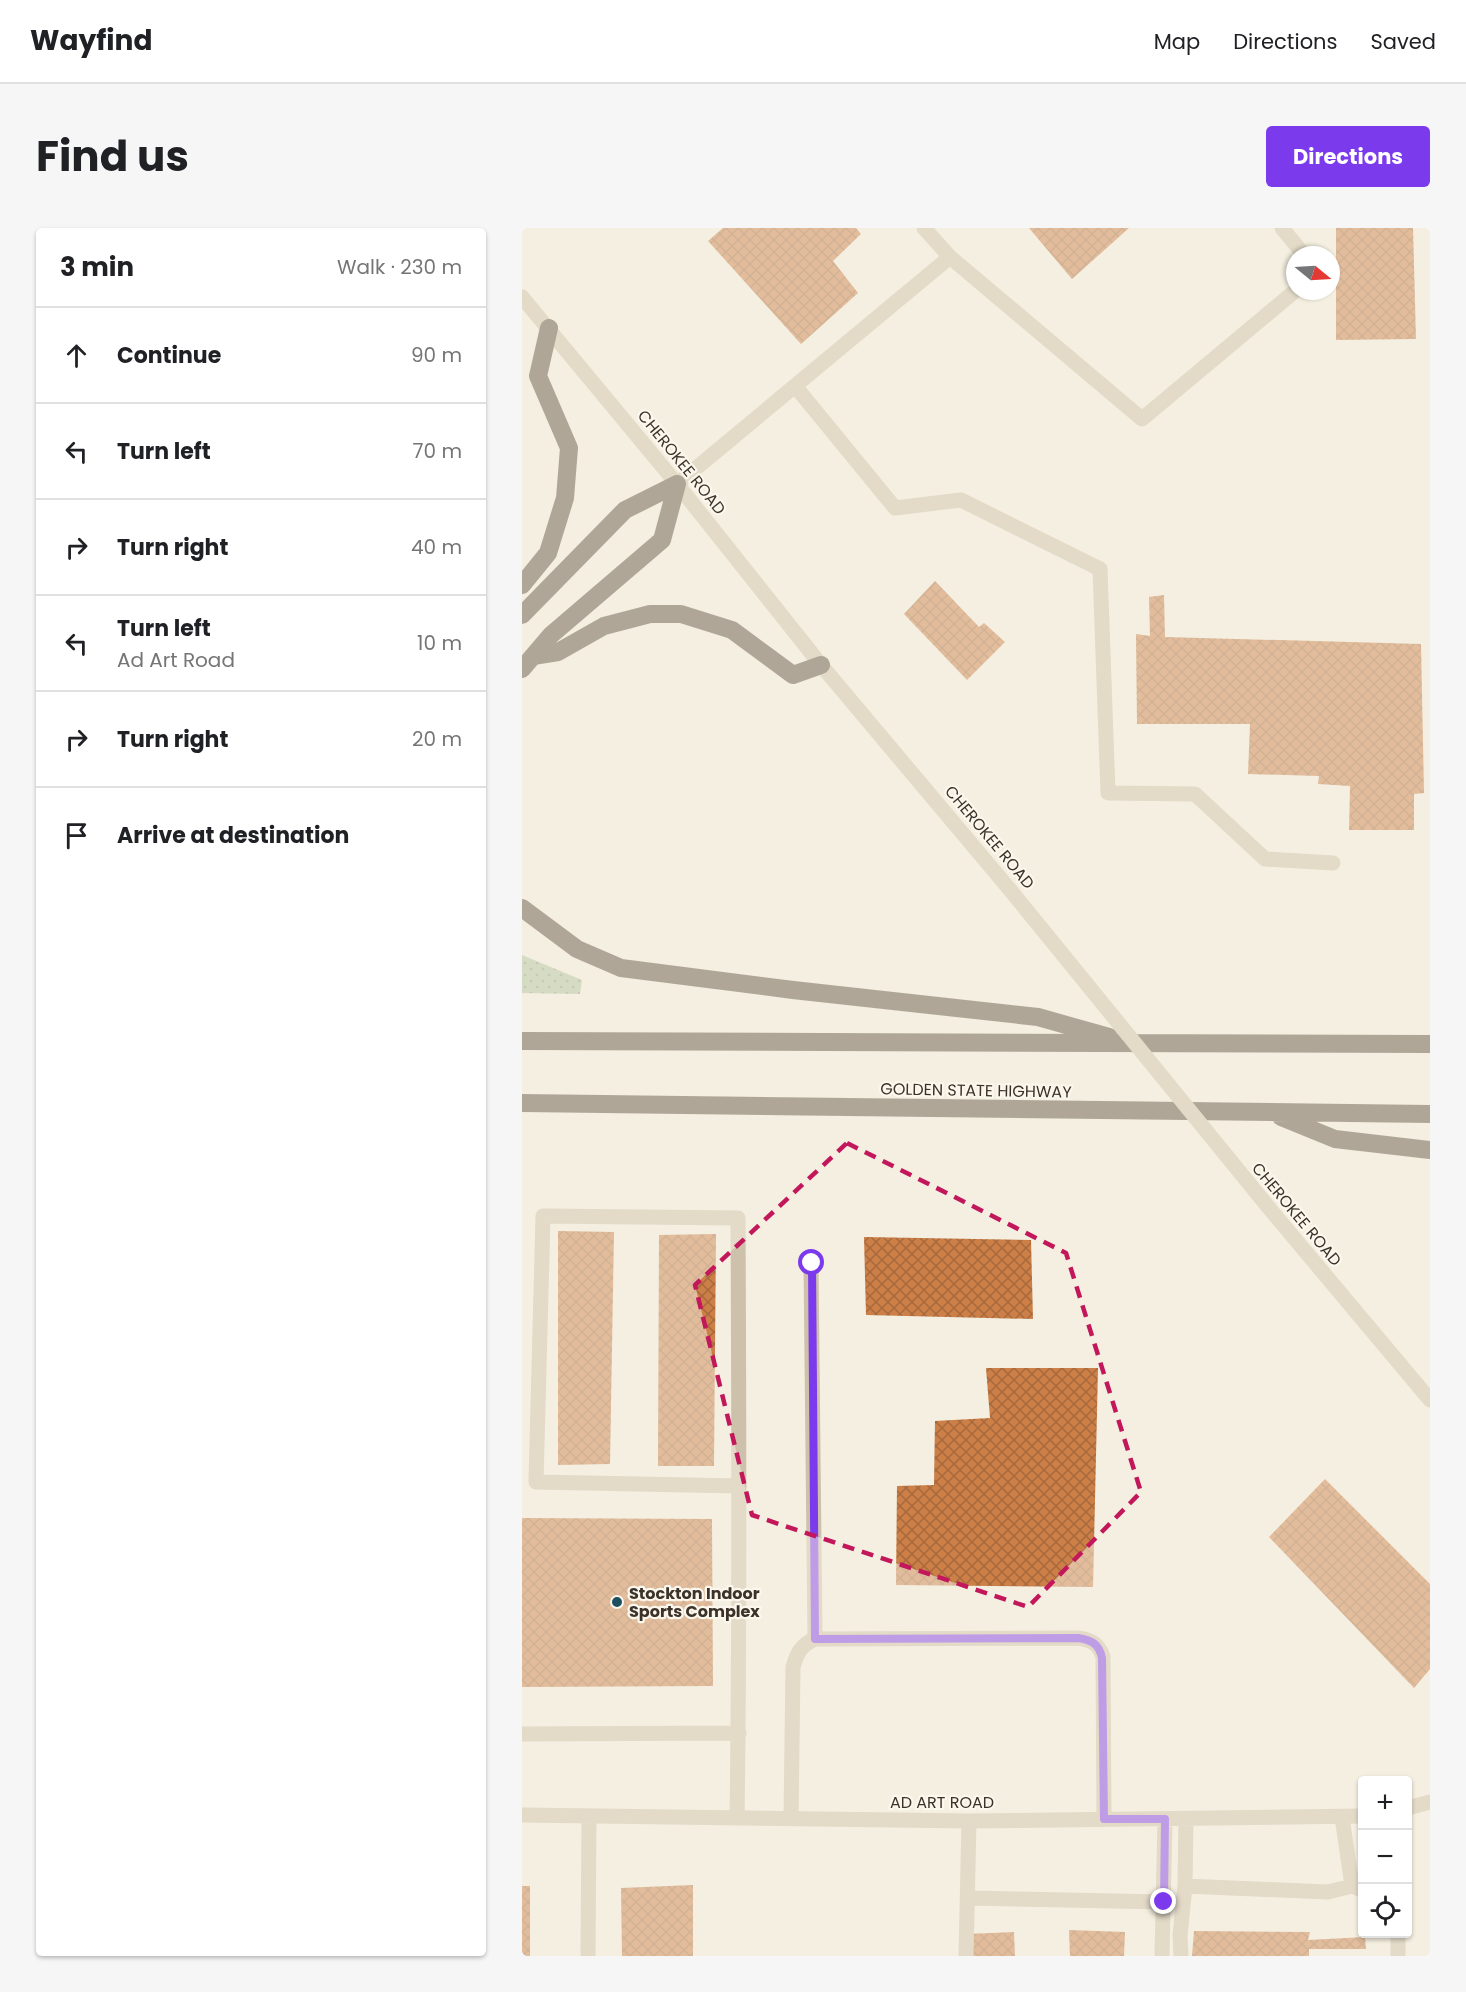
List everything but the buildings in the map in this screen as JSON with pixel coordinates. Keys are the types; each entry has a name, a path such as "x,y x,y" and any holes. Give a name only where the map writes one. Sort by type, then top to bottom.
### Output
{"highway":[{"path":"522,585 548,553 565,498 569,448 538,375 549,328"},
{"path":"522,615 625,510 678,484"},
{"path":"527,662 551,635 662,540 678,484"},
{"path":"527,662 558,652 604,626 650,614 681,614 732,630 793,675 821,665"},
{"path":"522,908 577,949 621,969 1038,1017 1132,1043"},
{"path":"522,1041 1430,1044"},
{"name":"GOLDEN STATE HIGHWAY","path":"522,1103 1430,1114"},
{"path":"1271,1113 1335,1139 1430,1150"}],"street":[{"path":"924,228 950,257 1142,418 1286,298"},
{"path":"1282,228 1297,246"},
{"path":"678,484 950,257"},
{"name":"CHEROKEE ROAD","path":"522,297 678,484 821,665 1011,891 1269,1208 1430,1400"},
{"path":"795,386 895,508 961,500 1100,569 1108,793 1195,794 1265,859 1334,863"},
{"path":"738,1818 739,1486 738,1218 543,1216 536,1482 739,1486"},
{"path":"812,1263 815,1639"},
{"path":"791,1819 793,1667 797,1652 804,1644 815,1639 1078,1638 1088,1640 1101,1650 1104,1819"},
{"path":"522,1734 739,1732"},
{"path":"1412,1807 1430,1802"},
{"name":"AD ART ROAD","path":"522,1815 969,1821 1358,1816"},
{"path":"588,1956 589,1816"},
{"path":"1185,1886 1328,1892 1357,1888 1342,1817"},
{"path":"1162,1956 1165,1819"},
{"path":"1181,1956 1186,1819"},
{"path":"966,1956 969,1821"},
{"path":"968,1898 1164,1902"},
{"path":"1398,1938 1398,1956"}],"highlighted area":[{"path":"847,1143 1066,1253 1141,1492 1028,1607 752,1515 695,1285"}],"green space":[{"path":"522,955 582,980 580,994 522,993"}],"place":[{"name":"Stockton Indoor Sports Complex","path":"617,1602"}],"route":[{"path":"812,1263 815,1639 1078,1638 1095,1644 1101,1650 1102,1658 1104,1819 1165,1819 1164,1902"}]}
